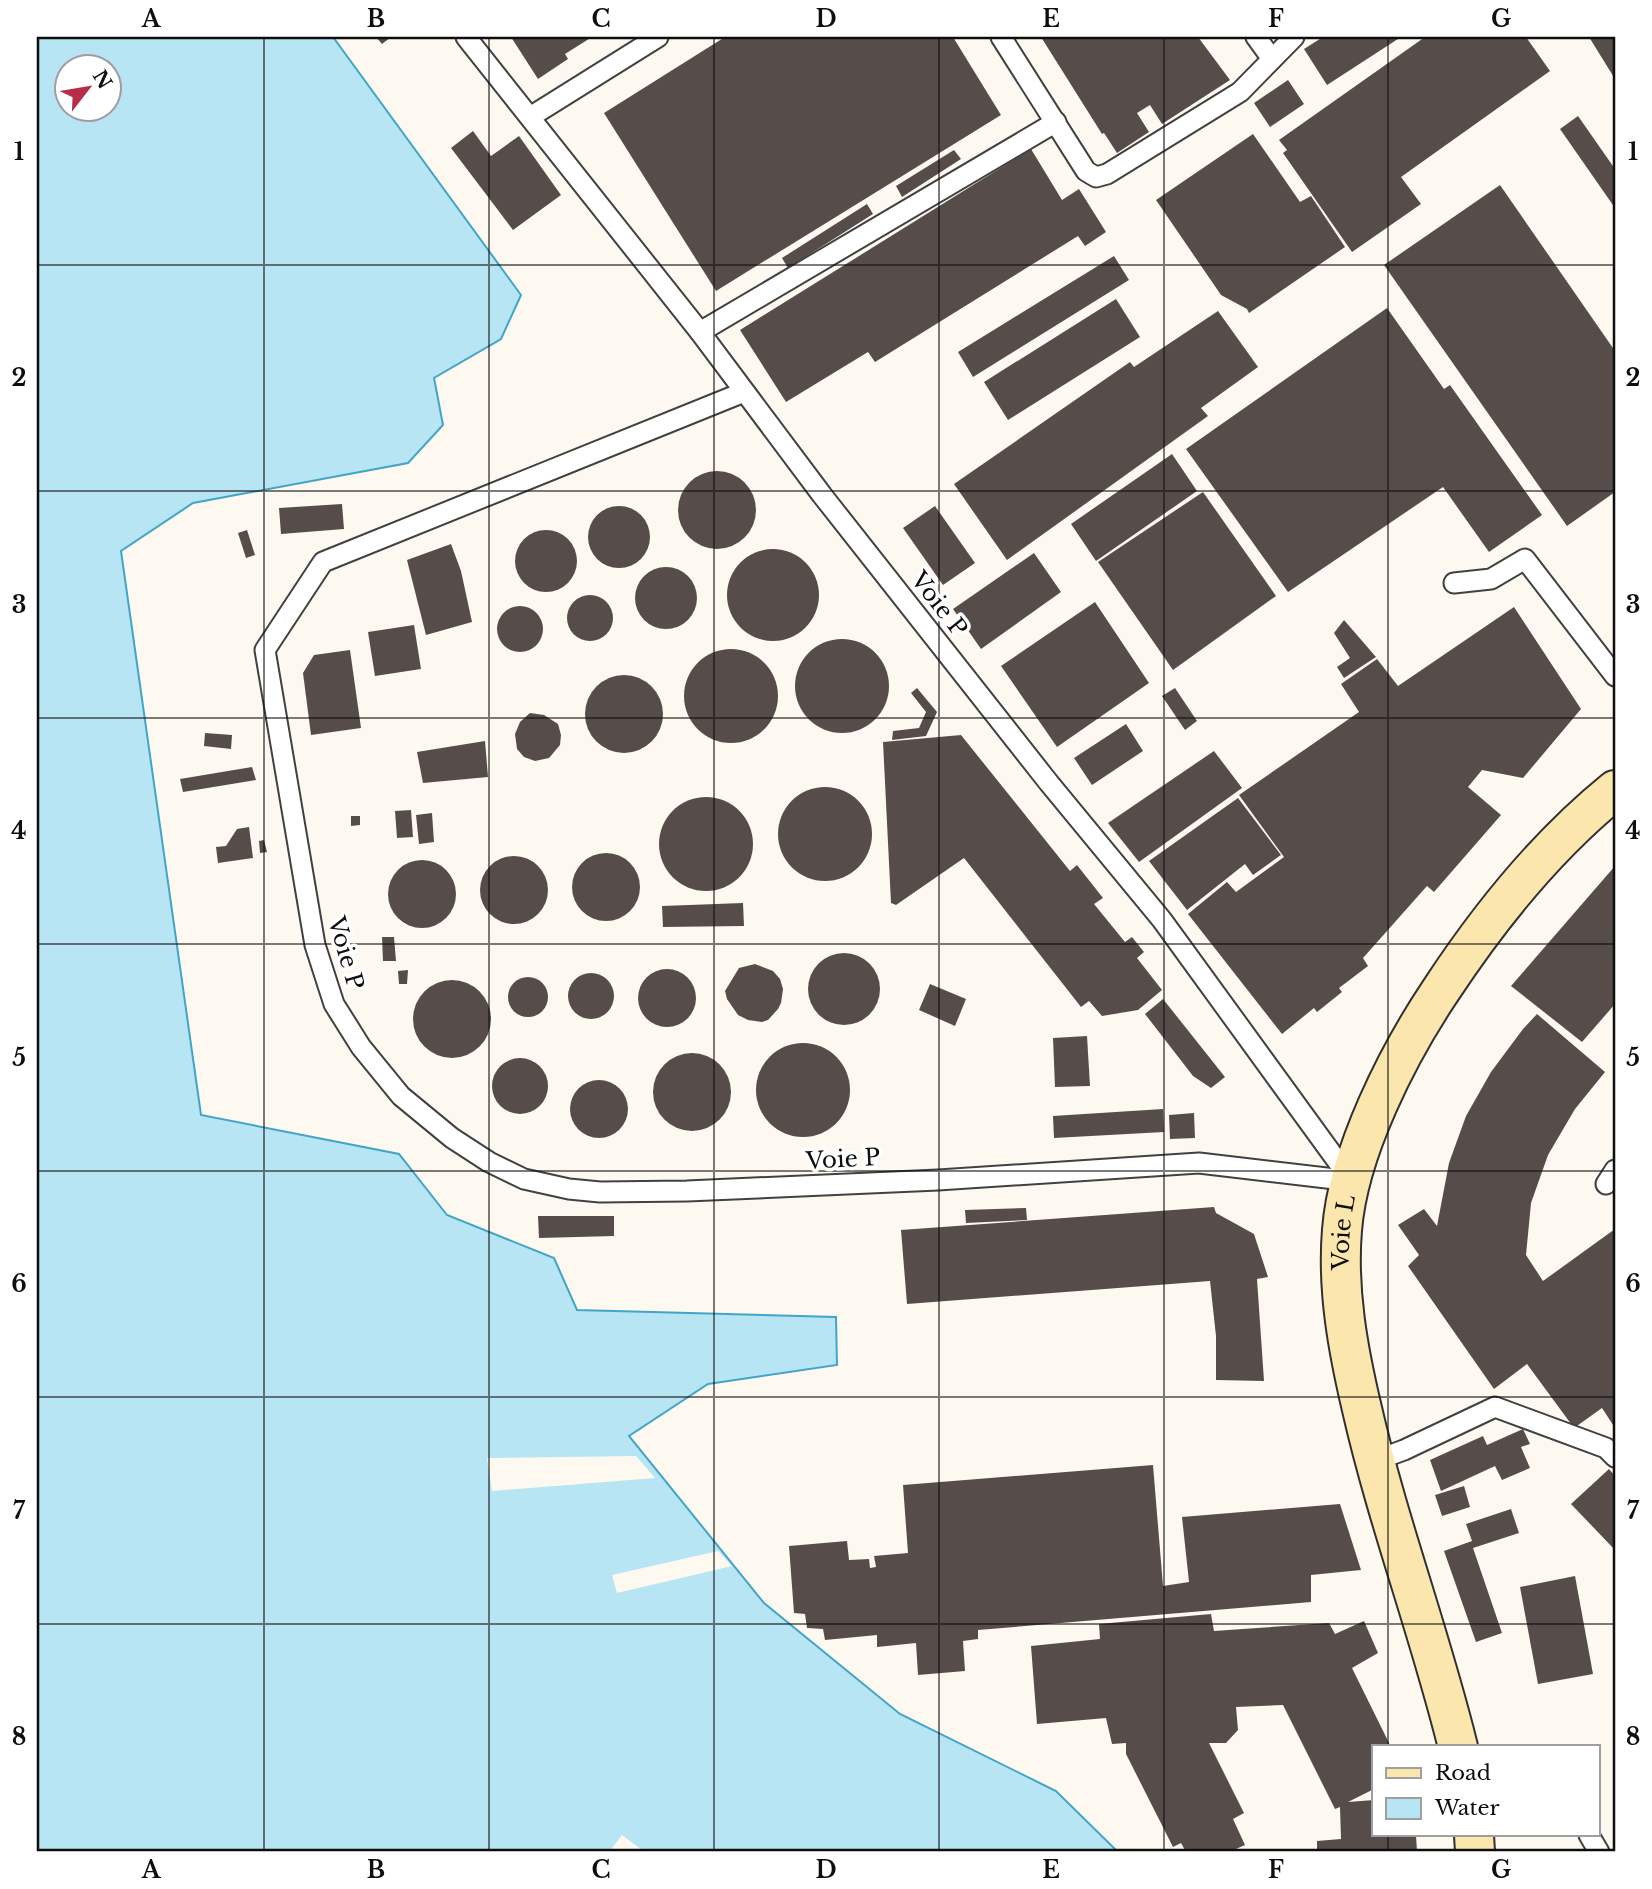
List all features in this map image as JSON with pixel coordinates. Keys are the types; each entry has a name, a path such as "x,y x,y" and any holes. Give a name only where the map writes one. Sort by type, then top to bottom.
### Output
{"street":[{"name":"Voie L","path":"1457,1745 1425,1626 1374,1461 1346,1335 1341,1283 1342,1228 1362,1144 1382,1095 1424,1014 1470,945 1546,855 1615,790"}],"lane":[{"path":"466,37 701,332 744,392"},
{"path":"530,117 658,37"},
{"path":"1001,37 1086,171 1096,177 1107,174 1240,92 1294,37"},
{"path":"1256,37 1272,60"},
{"path":"701,332 1056,122"},
{"name":"Voie P","path":"744,392 1049,783 1162,920 1352,1181 1199,1163 807,1186 612,1192 569,1189 524,1179 489,1162 435,1126 401,1096 378,1071 334,1004 315,945 265,650 323,562 744,392"},
{"path":"1454,583 1491,579 1525,559 1615,676"},
{"path":"1374,1461 1404,1450 1495,1406 1606,1448 1615,1457"},
{"path":"1590,1836 1599,1852"}],"water":[{"path":"37,37 333,37 521,295 501,339 434,378 443,425 408,463 193,503 121,551 201,1115 399,1154 447,1215 554,1258 577,1310 836,1317 837,1365 708,1384 629,1436 764,1603 900,1714 1056,1791 1118,1852 37,1852"}],"pier":[{"path":"636,1456 655,1478 492,1491 487,1458"},
{"path":"718,1551 732,1566 617,1593 612,1575"},
{"path":"622,1835 645,1852 609,1852"}],"building":[{"path":"376,37 391,37 382,44"},
{"path":"511,37 592,37 565,54 568,59 538,79"},
{"path":"725,37 953,37 1001,115 716,291 604,113"},
{"path":"1041,37 1198,37 1230,80 1162,124 1150,105 1137,113 1149,132 1117,153 1104,133 1102,134"},
{"path":"1323,37 1401,37 1327,85 1304,49"},
{"path":"1425,37 1526,37 1550,71 1401,177 1421,204 1352,252 1283,153 1287,150 1279,140"},
{"path":"1589,37 1615,37 1615,79"},
{"path":"1288,80 1304,104 1270,127 1254,103"},
{"path":"1578,116 1615,169 1615,208 1560,129"},
{"path":"473,131 491,156 519,136 561,195 513,230 451,148"},
{"path":"1253,134 1300,202 1311,196 1345,247 1249,313 1247,309 1221,295 1156,200"},
{"path":"1031,149 1062,200 1079,189 1106,232 1085,246 1078,236 875,362 868,352 786,402 740,330"},
{"path":"954,150 961,159 902,197 896,186"},
{"path":"1500,185 1615,351 1615,492 1567,526 1384,265"},
{"path":"867,204 873,214 788,268 782,258"},
{"path":"1114,256 1129,280 973,377 958,352"},
{"path":"1116,299 1140,337 1008,420 984,382"},
{"path":"1387,308 1444,389 1450,385 1542,515 1489,552 1443,487 1288,592 1186,449"},
{"path":"1218,311 1258,367 1201,408 1208,416 1007,560 954,484 1130,362 1134,367"},
{"path":"1172,454 1197,491 1096,561 1071,524"},
{"path":"717,471 732,474 744,483 753,495 756,510 753,525 744,537 732,546 717,549 702,546 690,537 681,525 678,510 681,495 690,483 702,474"},
{"path":"1203,492 1276,596 1173,670 1098,562"},
{"path":"342,504 344,529 281,534 279,508"},
{"path":"619,506 631,508 641,515 648,525 648,549 641,559 631,566 619,568 607,566 597,559 590,549 588,537 590,525 597,515 607,508"},
{"path":"935,506 975,563 943,585 903,528"},
{"path":"247,530 255,555 246,558 238,533"},
{"path":"546,530 568,539 577,561 568,583 546,592 524,583 515,561 524,539"},
{"path":"451,544 461,571 472,622 426,635 407,560"},
{"path":"773,549 791,552 806,562 816,577 819,595 816,613 806,628 791,638 773,641 755,638 740,628 730,613 727,595 730,577 740,562 755,552"},
{"path":"1034,553 1061,592 981,649 953,609"},
{"path":"666,567 688,576 697,598 688,620 666,629 644,620 635,598 644,576"},
{"path":"590,595 606,602 613,618 606,634 590,641 574,634 567,618 574,602"},
{"path":"1095,602 1149,683 1057,747 1001,666"},
{"path":"520,606 537,612 543,629 537,646 520,652 503,646 497,629 503,612"},
{"path":"1514,607 1581,709 1523,778 1482,770 1468,787 1501,815 1434,892 1427,886 1363,958 1368,966 1339,988 1342,992 1317,1012 1314,1008 1282,1034 1188,914 1227,882 1236,892 1284,857 1239,795 1359,712 1341,684 1377,659 1398,686"},
{"path":"1344,620 1376,657 1344,678 1337,667 1350,658 1334,633"},
{"path":"414,625 421,669 375,676 368,632"},
{"path":"842,639 860,642 875,653 886,668 889,686 886,704 875,719 860,730 842,733 824,730 809,719 798,704 795,686 798,668 809,653 824,642"},
{"path":"731,649 749,652 764,663 775,678 778,696 775,714 764,729 749,740 731,743 713,740 698,729 687,714 684,696 687,678 698,663 713,652"},
{"path":"350,650 361,728 311,735 303,673 314,655"},
{"path":"624,675 639,678 652,686 660,699 663,714 660,729 652,742 639,750 624,753 609,750 596,742 588,729 585,714 588,699 596,686 609,678"},
{"path":"917,688 937,712 926,736 892,740 893,731 919,728 926,712 911,693"},
{"path":"1175,688 1197,721 1185,730 1162,696"},
{"path":"530,713 544,715 558,724 560,745 549,758 535,761 524,757 517,749 515,734 520,722"},
{"path":"1126,724 1143,751 1092,785 1074,758"},
{"path":"205,733 232,735 231,749 204,746"},
{"path":"961,735 1070,871 1077,865 1103,898 1094,904 1125,942 1132,937 1144,952 1137,958 1162,990 1138,1010 1102,1016 1089,1001 1081,1007 964,858 896,905 891,903 883,742"},
{"path":"485,741 488,777 423,783 417,752"},
{"path":"1214,751 1242,788 1139,862 1108,823"},
{"path":"252,767 256,780 183,792 180,779"},
{"path":"816,787 834,787 859,800 869,816 872,834 869,852 859,868 834,881 816,881 791,868 778,843 778,825 791,800"},
{"path":"697,797 715,797 740,810 750,826 753,844 750,862 740,878 715,891 697,891 672,878 659,853 659,835 672,810"},
{"path":"1238,798 1281,855 1253,875 1245,864 1187,910 1149,861"},
{"path":"411,810 413,837 397,838 395,811"},
{"path":"432,813 434,842 419,844 416,815"},
{"path":"351,816 360,816 360,825 351,826"},
{"path":"249,827 253,858 218,863 216,847 226,846 237,829"},
{"path":"264,840 267,852 260,853 259,841"},
{"path":"606,853 619,856 630,863 637,874 640,887 637,900 630,911 619,918 606,921 593,918 582,911 575,900 572,887 575,874 582,863 593,856"},
{"path":"514,856 527,859 538,866 545,877 548,890 545,903 538,914 527,921 514,924 501,921 490,914 483,903 480,890 483,877 490,866 501,859"},
{"path":"422,860 435,863 446,870 453,881 456,894 453,907 446,918 435,925 422,928 409,925 398,918 391,907 388,894 391,881 398,870 409,863"},
{"path":"1615,866 1615,1004 1582,1042 1511,986"},
{"path":"743,903 744,926 663,927 662,906"},
{"path":"382,937 394,937 396,961 383,961"},
{"path":"844,953 858,956 870,963 877,975 880,989 877,1003 870,1015 858,1022 844,1025 830,1022 818,1015 811,1003 808,989 811,975 818,963 830,956"},
{"path":"755,964 773,971 780,979 783,989 778,1009 768,1020 762,1022 738,1015 725,991 739,968"},
{"path":"667,969 678,971 691,982 696,998 694,1009 683,1022 667,1027 656,1025 643,1014 638,998 640,987 651,974"},
{"path":"408,970 407,984 399,984 398,971"},
{"path":"591,973 607,980 614,996 607,1012 591,1019 575,1012 568,996 575,980"},
{"path":"528,977 542,983 548,997 542,1011 528,1017 514,1011 508,997 514,983"},
{"path":"452,980 467,983 479,992 488,1004 491,1019 488,1034 479,1046 467,1055 452,1058 437,1055 425,1046 416,1034 413,1019 416,1004 425,992 437,983"},
{"path":"930,984 966,999 955,1026 919,1010"},
{"path":"1163,999 1225,1077 1211,1088 1193,1076 1145,1014"},
{"path":"1537,1014 1605,1072 1575,1109 1548,1155 1531,1203 1526,1255 1543,1281 1615,1229 1615,1428 1602,1408 1574,1428 1527,1364 1494,1389 1408,1266 1419,1255 1398,1225 1424,1209 1437,1226 1449,1163 1466,1116 1491,1072"},
{"path":"1087,1036 1090,1086 1055,1087 1053,1038"},
{"path":"803,1043 821,1046 836,1057 847,1072 850,1090 847,1108 836,1123 821,1134 803,1137 785,1134 770,1123 759,1108 756,1090 759,1072 770,1057 785,1046"},
{"path":"692,1053 707,1056 719,1065 728,1077 731,1092 728,1107 719,1119 707,1128 692,1131 677,1128 665,1119 656,1107 653,1092 656,1077 665,1065 677,1056"},
{"path":"514,1058 526,1058 536,1062 544,1070 548,1086 544,1102 536,1110 526,1114 514,1114 504,1110 496,1102 492,1092 492,1080 496,1070 504,1062"},
{"path":"599,1080 610,1082 623,1093 628,1109 626,1120 615,1133 599,1138 588,1136 575,1125 570,1109 572,1098 583,1085"},
{"path":"1163,1109 1164,1132 1054,1138 1053,1116"},
{"path":"1194,1113 1195,1138 1170,1139 1169,1115"},
{"path":"1214,1207 1216,1213 1254,1234 1268,1277 1257,1279 1264,1381 1216,1380 1216,1336 1210,1281 907,1304 901,1230"},
{"path":"1026,1208 1027,1220 966,1223 965,1210"},
{"path":"538,1216 614,1216 614,1236 539,1238"},
{"path":"1523,1429 1530,1444 1521,1447 1530,1468 1502,1480 1495,1466 1441,1491 1430,1460 1483,1436 1487,1445"},
{"path":"1153,1465 1163,1586 1189,1582 1182,1517 1340,1504 1361,1570 1311,1575 1311,1602 978,1630 978,1639 963,1641 965,1671 918,1675 916,1643 877,1647 877,1635 825,1640 823,1629 807,1628 805,1614 794,1613 789,1546 847,1541 849,1560 869,1559 870,1568 876,1567 874,1556 908,1553 903,1485"},
{"path":"1609,1469 1615,1476 1615,1550 1571,1504"},
{"path":"1464,1486 1470,1507 1442,1516 1435,1495"},
{"path":"1511,1509 1519,1533 1473,1548 1502,1633 1476,1642 1444,1551 1472,1541 1466,1524"},
{"path":"1575,1576 1593,1674 1538,1684 1520,1587"},
{"path":"1211,1614 1214,1631 1329,1623 1335,1634 1364,1621 1378,1653 1352,1668 1390,1745 1372,1745 1372,1790 1348,1802 1372,1800 1372,1836 1416,1836 1417,1852 1317,1852 1317,1841 1341,1839 1340,1807 1335,1809 1283,1705 1236,1707 1238,1730 1226,1743 1209,1743 1244,1813 1233,1819 1245,1845 1229,1852 1186,1852 1181,1843 1173,1847 1126,1754 1126,1743 1112,1744 1106,1718 1037,1724 1031,1646 1100,1639 1099,1624"}]}
